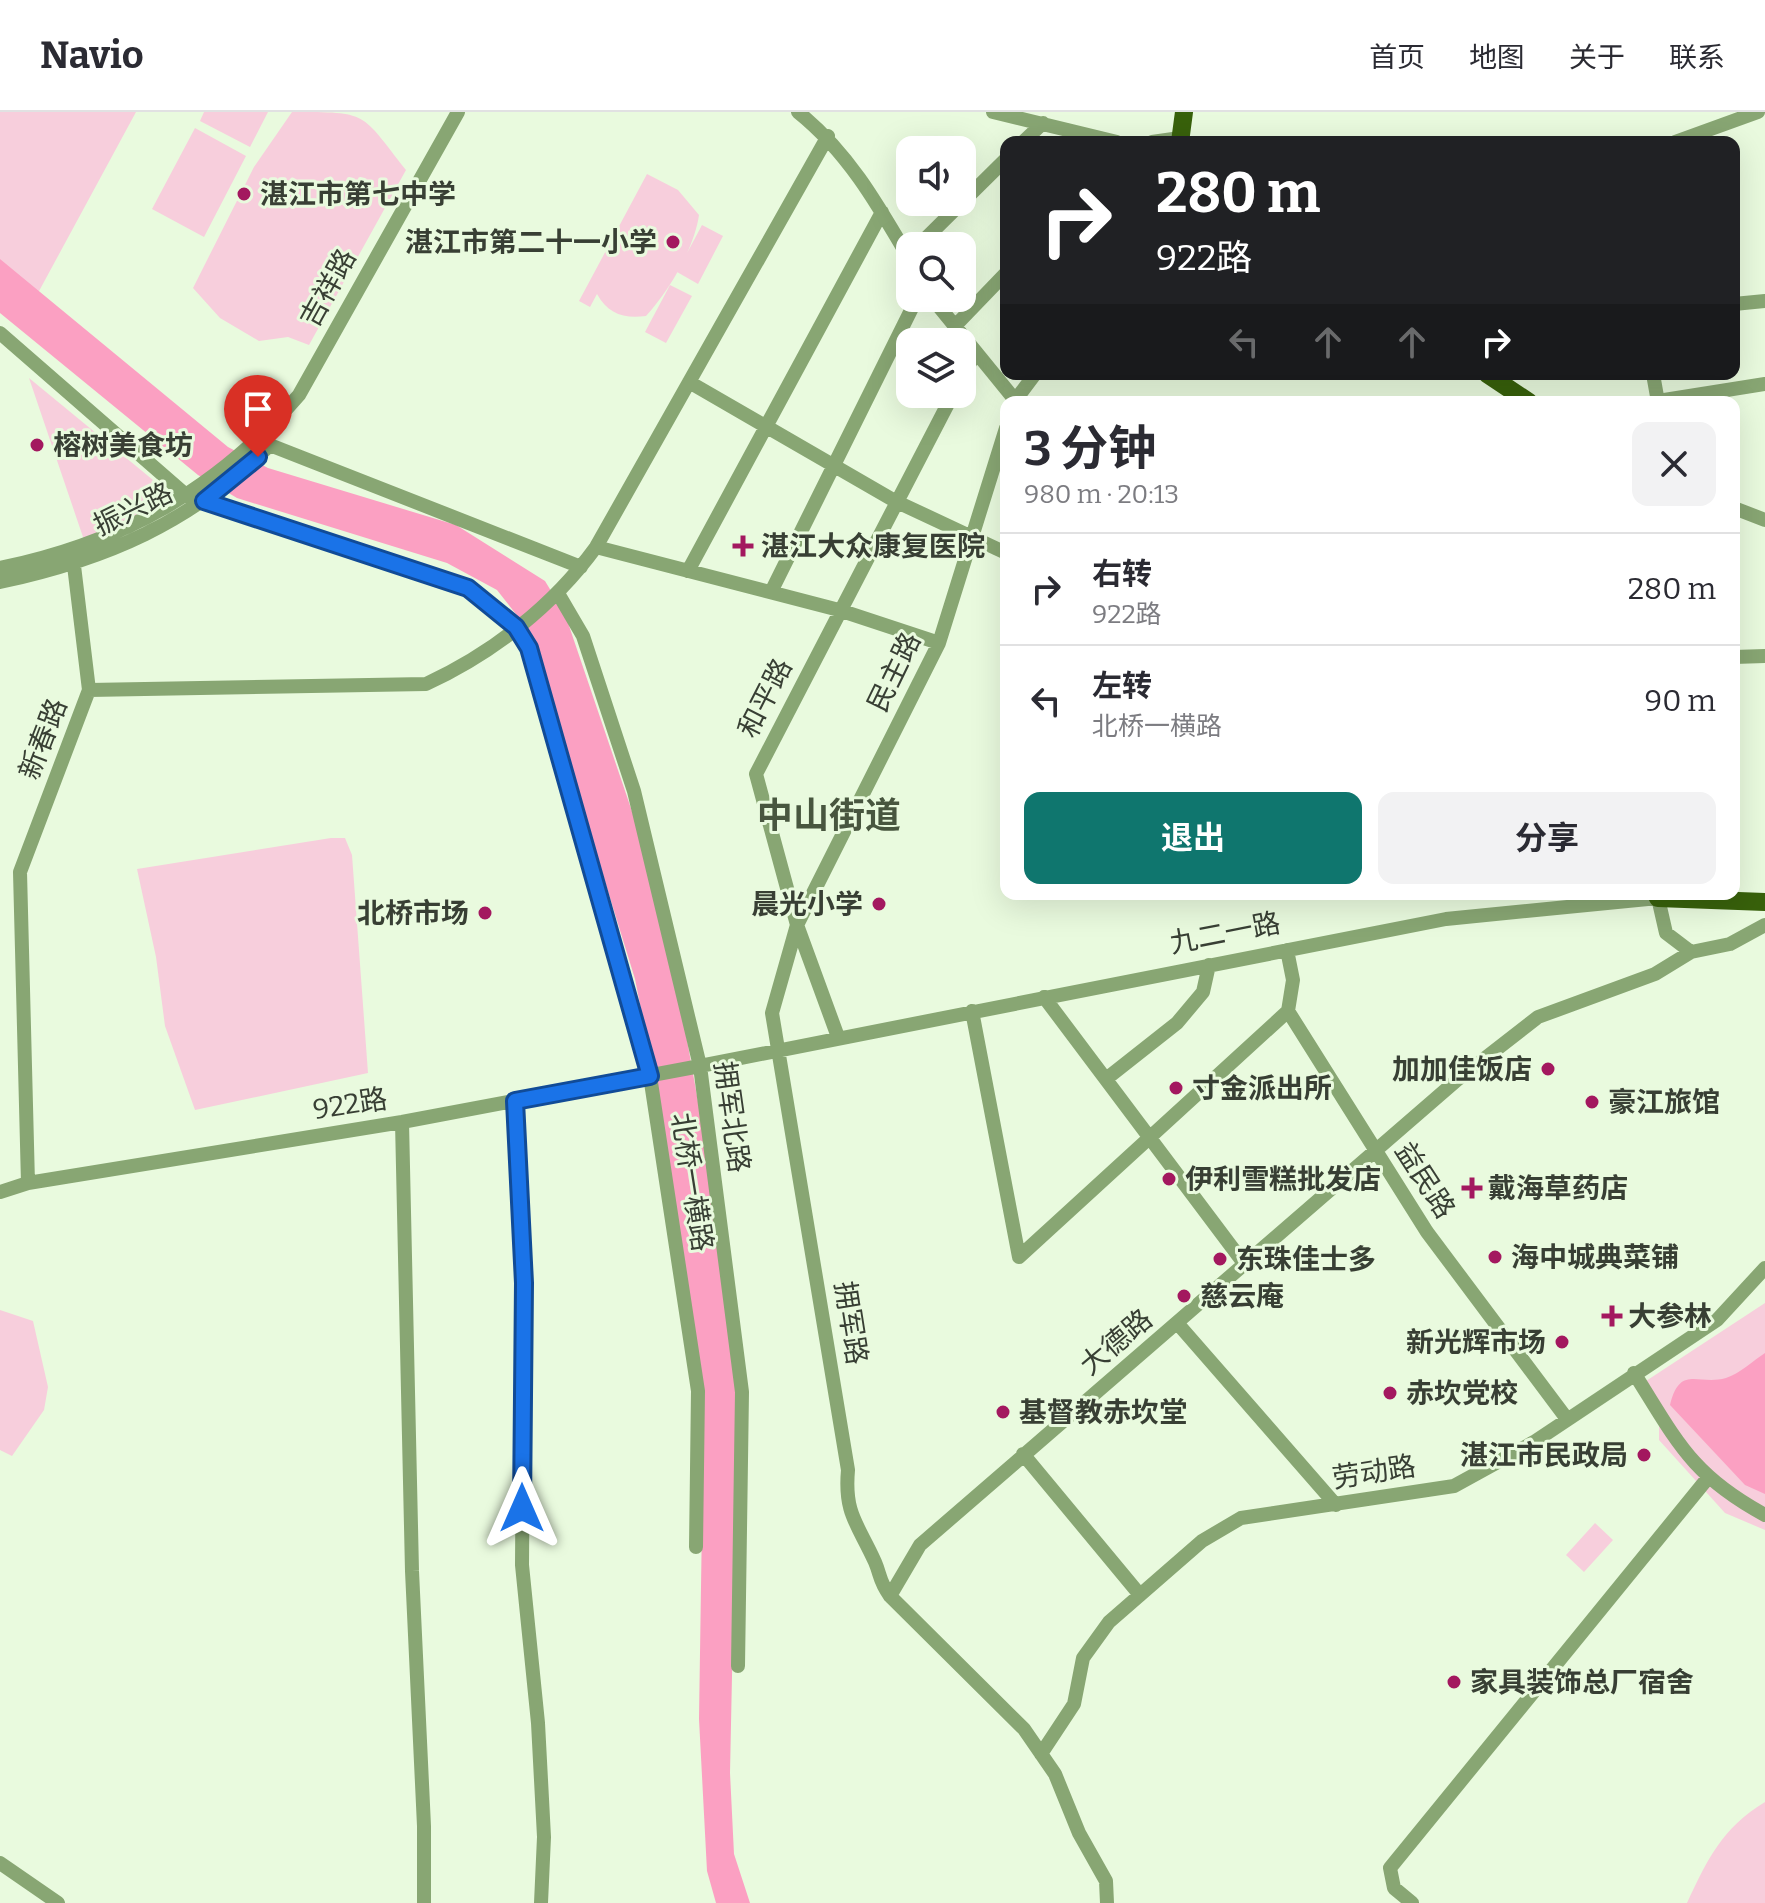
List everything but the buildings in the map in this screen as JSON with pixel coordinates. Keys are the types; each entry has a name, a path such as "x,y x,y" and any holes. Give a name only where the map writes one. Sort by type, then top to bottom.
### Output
{"main road":[{"path":"1181,136 1184,112"},
{"path":"1498,380 1520,396"},
{"name":"九二一路","path":"1729,900 1765,902"}],"street":[{"name":"吉祥路","path":"263,442 299,395 458,112"},
{"path":"798,112 828,136 896,232"},
{"path":"993,112 1094,136"},
{"path":"1692,136 1758,112"},
{"path":"1029,136 1043,123"},
{"path":"89,690 426,684 467,665 559,595 596,547 828,136"},
{"path":"934,232 1000,165"},
{"path":"688,571 882,212"},
{"path":"943,312 954,327 1000,279"},
{"path":"1740,303 1765,301"},
{"path":"771,592 910,312"},
{"path":"0,333 186,495"},
{"path":"976,355 1010,396"},
{"path":"1018,396 1030,380"},
{"path":"689,382 895,501 1000,551"},
{"path":"1689,396 1765,384"},
{"name":"和平路","path":"838,1037 797,925 756,774 945,408"},
{"path":"208,492 263,442 581,567"},
{"name":"民主路","path":"797,925 939,643 1000,447"},
{"name":"振兴路","path":"0,582 74,556 186,495 208,492"},
{"name":"振兴路","path":"0,568 74,556 136,541 208,492"},
{"name":"北桥一横路","path":"208,492 468,588 516,627 529,648 650,1076 698,1391 696,1547"},
{"path":"1740,510 1765,520"},
{"path":"596,547 839,610 939,643"},
{"name":"新春路","path":"28,1183 20,872 89,690 74,556"},
{"name":"拥军北路","path":"559,595 583,636 634,791 700,1066 742,1392 738,1666"},
{"path":"1740,657 1765,656"},
{"name":"九二一路","path":"700,1066 1446,919 1620,900"},
{"path":"1658,900 1666,933 1691,952"},
{"path":"780,1048 772,1013 797,925"},
{"name":"大德路","path":"890,1596 920,1545 1376,1152 1538,1017 1655,974 1691,952 1730,944 1765,925"},
{"path":"972,1011 1019,1257 1288,1011 1293,980 1287,950"},
{"path":"1107,1080 1177,1023 1203,992 1209,965"},
{"path":"1044,997 1246,1266"},
{"name":"益民路","path":"1288,1011 1427,1232 1567,1419"},
{"name":"拥军路","path":"780,1048 848,1470 846,1497 864,1546 876,1564 876,1578 890,1596"},
{"name":"922路","path":"4,1191 28,1183 402,1122 700,1066"},
{"path":"515,1101 524,1283 522,1565 538,1723 544,1837 541,1903"},
{"path":"402,1122 424,1903"},
{"name":"劳动路","path":"1041,1754 1074,1704 1083,1658 1109,1622 1202,1541 1241,1518 1454,1486 1534,1442 1717,1320 1765,1268"},
{"path":"1178,1324 1336,1505"},
{"path":"1634,1373 1678,1444 1707,1479 1765,1515"},
{"path":"1023,1454 1140,1595"},
{"path":"1412,1903 1394,1888 1390,1868 1707,1479"},
{"path":"890,1596 1024,1729 1055,1774 1079,1833 1106,1881 1107,1903"},
{"path":"0,1863 58,1903"}],"shaded area":[{"path":"0,112 136,112 38,293 0,261"},
{"path":"204,112 268,112 250,147 200,121"},
{"path":"292,112 336,113 361,119 380,136 406,170 309,345 288,337 259,341 220,318 193,288 254,167"},
{"path":"195,128 246,156 204,237 152,209"},
{"path":"647,174 678,190 699,215 692,242 672,282 646,316 617,314 597,294 590,307 579,301"},
{"path":"702,225 723,236 698,284 677,272"},
{"path":"0,259 228,447 268,468 456,525 545,581 565,614 639,832 677,984 709,1163 738,1384 730,1773 734,1854 750,1903 716,1903 707,1871 699,1719 704,1390 659,1100 635,979 527,628 497,590 447,563 237,498 198,475 0,313"},
{"path":"670,285 692,296 666,343 645,332"},
{"path":"29,378 153,480 146,508 140,514 84,540"},
{"path":"345,838 352,855 368,1073 195,1110 165,1026 156,957 137,869"},
{"path":"1765,1303 1765,1530 1725,1513 1659,1440 1659,1413 1646,1381"},
{"path":"0,1310 33,1321 48,1387 44,1410 12,1456 0,1450"},
{"path":"1765,1353 1765,1494 1745,1485 1670,1405 1674,1392 1685,1381 1726,1378"},
{"path":"1595,1523 1613,1540 1584,1572 1566,1555"},
{"path":"1765,1802 1765,1903 1687,1903 1717,1846 1737,1823"}],"place":[{"name":"湛江市第七中学","path":"244,194"},
{"name":"湛江市第二十一小学","path":"673,242"},
{"name":"榕树美食坊","path":"37,445"},
{"name":"湛江大众康复医院","path":"743,546"},
{"name":"晨光小学","path":"879,904"},
{"name":"北桥市场","path":"485,913"},
{"name":"加加佳饭店","path":"1548,1069"},
{"name":"寸金派出所","path":"1176,1088"},
{"name":"豪江旅馆","path":"1592,1102"},
{"name":"伊利雪糕批发店","path":"1169,1179"},
{"name":"戴海草药店","path":"1472,1188"},
{"name":"海中城典菜铺","path":"1495,1257"},
{"name":"东珠佳士多","path":"1220,1259"},
{"name":"慈云庵","path":"1184,1296"},
{"name":"大参林","path":"1612,1316"},
{"name":"新光辉市场","path":"1562,1342"},
{"name":"赤坎党校","path":"1390,1393"},
{"name":"基督教赤坎堂","path":"1003,1412"},
{"name":"湛江市民政局","path":"1644,1455"},
{"name":"家具装饰总厂宿舍","path":"1454,1682"}],"district":[{"name":"中山街道","path":"829,816"}],"route":[{"path":"258,457 204,501 437,575 468,588 516,627 529,648 537,671 650,1076 515,1101 524,1283 522,1508"}]}
